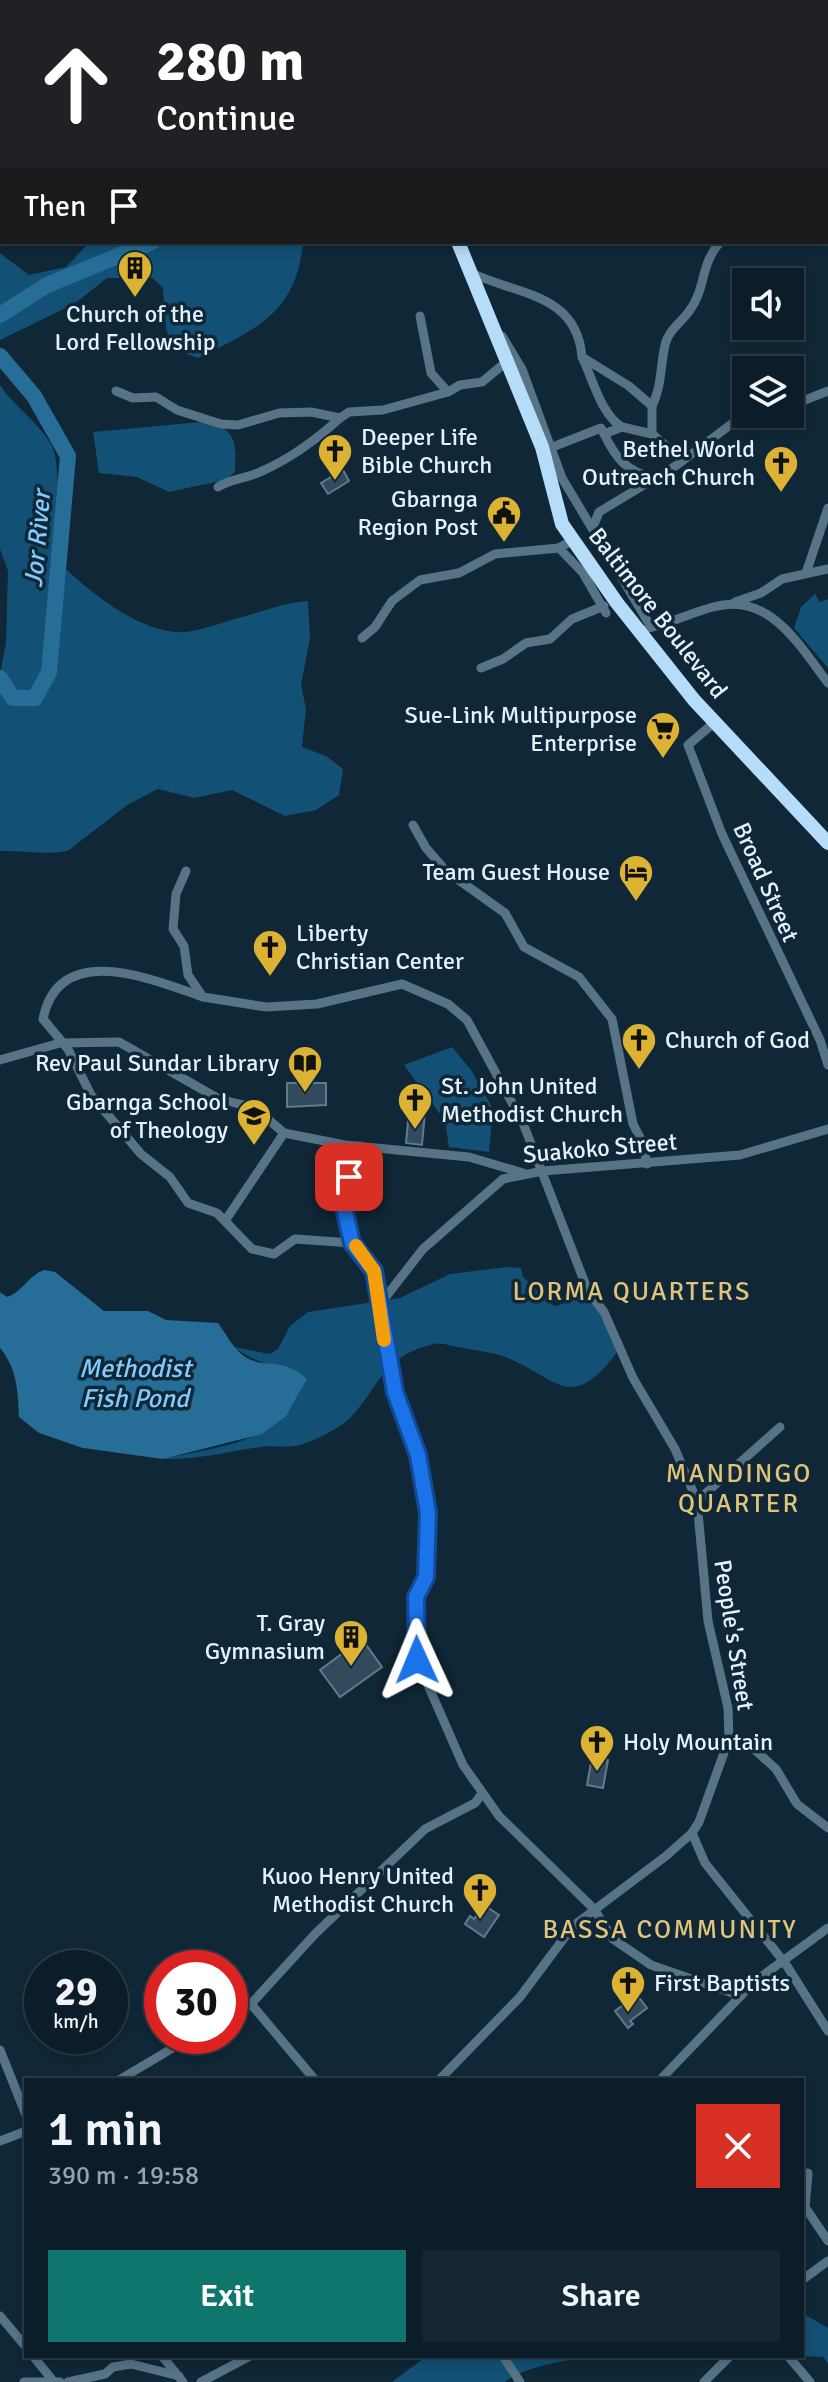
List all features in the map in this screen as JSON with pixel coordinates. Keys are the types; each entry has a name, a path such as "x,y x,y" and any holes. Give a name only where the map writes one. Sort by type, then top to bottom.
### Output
{"highway":[{"name":"Baltimore Boulevard","path":"459,244 542,447 562,524 617,603 646,628 715,722 828,843"}],"street":[{"path":"459,244 476,275 483,300 522,369 562,478 593,527 646,628 735,602 782,579 828,569"},
{"path":"652,434 652,406 661,388 665,341 690,310 699,293 702,271 719,244"},
{"path":"476,275 497,284 534,292 560,309 581,338 582,357 613,422 652,434 683,460"},
{"path":"420,316 431,373 448,392"},
{"path":"582,357 629,386 652,406"},
{"path":"218,487 232,478 252,475 278,464 349,412 383,410 448,392 460,385 482,382 505,363"},
{"path":"116,391 133,398 156,397 177,410 221,424 238,425 279,413 311,412 340,418"},
{"path":"804,400 828,391"},
{"path":"593,527 599,512 683,460 732,423"},
{"path":"604,434 622,427"},
{"path":"550,448 601,428 615,457 631,472 654,478"},
{"path":"806,573 828,508"},
{"path":"362,638 375,627 392,601 420,580 459,573 474,562 506,552 559,548 573,540"},
{"path":"481,668 526,643 550,639 572,619 605,609 583,573 559,548"},
{"path":"735,602 759,608 780,622 828,683"},
{"path":"677,737 688,745 715,722"},
{"name":"Broad Street","path":"688,745 722,834 820,1040 828,1065"},
{"path":"413,825 426,848 452,877 505,913 524,947 579,977 612,1019 633,1124 643,1143 647,1164"},
{"path":"186,871 176,894 173,929 184,946 188,975 203,997"},
{"name":"People's Street","path":"352,1243 295,1239 274,1254 252,1249 217,1213 188,1203 170,1177 141,1154 91,1095 68,1049 43,1019 46,1005 68,981 87,970 138,973 203,997 266,1007 317,1004 402,984 448,1004 467,1020 494,1064 543,1171 588,1291 604,1312 633,1378 675,1449 697,1501 708,1621 728,1708 729,1739 692,1833"},
{"path":"0,1060 60,1043 119,1042 219,1099 255,1108 284,1133 360,1146 469,1157 523,1173"},
{"name":"Suakoko Street","path":"381,1303 423,1249 503,1179 523,1173 740,1155 792,1143 828,1129"},
{"path":"225,1221 284,1133"},
{"path":"360,1146 344,1196 352,1243 374,1271 395,1392 418,1455 428,1513 426,1577 416,1597 417,1660 463,1765 481,1795 594,1909 613,1939 651,1965 741,1996"},
{"path":"697,1501 780,1427"},
{"path":"729,1739 754,1749 776,1769 797,1804 828,1828"},
{"path":"248,2006 394,1856 425,1829 475,1803 481,1795"},
{"path":"441,2078 520,1997 564,1936 692,1833 705,1863 785,1963 828,2031"},
{"path":"662,2078 754,1982 785,1963 828,1928"},
{"path":"251,2004 313,2078"},
{"path":"0,2050 24,2110"},
{"path":"122,2078 163,2054"},
{"path":"0,2141 24,2132"},
{"path":"808,2173 805,2207 828,2241"},
{"path":"804,2279 828,2261"},
{"path":"0,2316 24,2345"},
{"path":"35,2358 56,2382"},
{"path":"166,2358 181,2379"},
{"path":"201,2382 214,2380 247,2358"},
{"path":"504,2358 520,2382"},
{"path":"704,2382 728,2358"},
{"path":"790,2358 810,2382"},
{"path":"68,2382 103,2378 113,2367 131,2364 181,2379"},
{"path":"24,2382 56,2382"}],"shaded area":[{"path":"88,244 303,244 292,286 282,303 255,328 198,358 172,348 166,328 163,288 153,278 107,278 74,304 0,340 0,253 29,275 66,267"},
{"path":"0,385 40,429 55,455 59,563 112,606 159,629 183,632 308,601 310,638 301,685 306,709 302,747 326,756 343,769 339,795 316,810 285,816 232,790 194,798 158,789 127,805 69,850 45,853 0,851 0,674 6,643 8,571 0,549"},
{"path":"201,422 221,427 232,436 235,472 225,480 169,492 137,477 99,473 93,432"},
{"path":"815,594 820,602 828,599 828,668 794,628 801,607"},
{"path":"452,1047 471,1070 493,1109 489,1152 449,1147 445,1121 404,1065"},
{"path":"521,1268 523,1277 554,1306 587,1298 600,1308 617,1352 601,1371 574,1387 562,1386 500,1355 434,1344 403,1356 392,1364 350,1418 317,1439 296,1446 264,1446 200,1457 163,1459 248,1438 280,1418 294,1401 306,1379 260,1362 234,1347 270,1354 278,1349 290,1326 308,1312 400,1298 450,1274"},
{"path":"804,2314 828,2328 828,2364 823,2357 804,2356"},
{"path":"424,2358 578,2358 533,2368 505,2382 392,2382"}],"water":[{"name":"Methodist Fish Pond","path":"45,1270 55,1272 104,1311 148,1311 166,1320 218,1323 242,1355 262,1363 283,1365 307,1379 286,1416 262,1434 163,1459 83,1448 39,1433 19,1417 13,1372 0,1348 0,1292 7,1297 13,1295"}],"building":[{"name":"Deeper Life Bible Church","path":"343,470 349,481 328,494 321,483"},
{"name":"Rev Paul Sundar Library","path":"287,1083 326,1083 326,1105 287,1107"},
{"name":"St. John United Methodist Church","path":"409,1110 425,1112 422,1145 406,1143"},
{"name":"T. Gray Gymnasium","path":"362,1639 382,1667 340,1697 320,1670"},
{"name":"Holy Mountain","path":"592,1757 608,1760 603,1788 587,1785"},
{"name":"Kuoo Henry United Methodist Church","path":"484,1905 499,1915 484,1937 465,1924 470,1916 474,1919"},
{"name":"First Baptists","path":"637,1995 647,2008 630,2021 633,2024 628,2028 615,2011"}],"waterway":[{"name":"Jor River","path":"0,315 47,285 147,244"},
{"name":"Jor River","path":"0,356 34,396 68,456 49,672 35,698 13,698 0,678"}],"slow traffic":[{"path":"356,1246 374,1271 384,1340"}],"place":[{"name":"Church of the Lord Fellowship","path":"135,299"},
{"name":"Deeper Life Bible Church","path":"335,482"},
{"name":"Bethel World Outreach Church","path":"781,494"},
{"name":"Gbarnga Region Post","path":"504,544"},
{"name":"Sue-Link Multipurpose Enterprise","path":"663,760"},
{"name":"Team Guest House","path":"636,903"},
{"name":"Liberty Christian Center","path":"270,978"},
{"name":"Church of God","path":"639,1071"},
{"name":"Rev Paul Sundar Library","path":"305,1094"},
{"name":"St. John United Methodist Church","path":"415,1131"},
{"name":"Gbarnga School of Theology","path":"254,1147"},
{"name":"T. Gray Gymnasium","path":"351,1668"},
{"name":"Holy Mountain","path":"597,1773"},
{"name":"Kuoo Henry United Methodist Church","path":"480,1921"},
{"name":"First Baptists","path":"628,2014"}],"district":[{"name":"LORMA QUARTERS","path":"632,1291"},
{"name":"MANDINGO QUARTER","path":"739,1488"},
{"name":"BASSA COMMUNITY","path":"670,1929"}],"route":[{"path":"349,1177 344,1196 352,1243 374,1271 395,1392 418,1455 428,1513 426,1577 416,1597 417,1660"}]}
